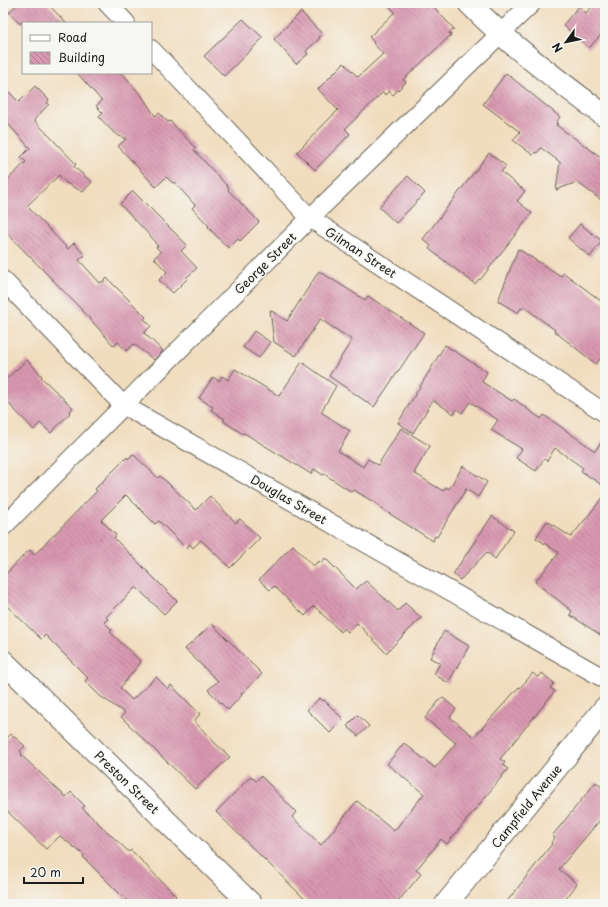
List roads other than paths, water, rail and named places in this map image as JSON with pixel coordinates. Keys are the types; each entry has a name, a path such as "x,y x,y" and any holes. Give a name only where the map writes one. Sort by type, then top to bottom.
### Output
{"street":[{"path":"107,3 125,22"},
{"path":"469,3 524,54 605,116"},
{"name":"George Street","path":"3,527 310,218 532,3"},
{"name":"Gilman Street","path":"152,50 310,218 605,413"},
{"name":"Douglas Street","path":"3,280 123,405 605,679"},
{"name":"Preston Street","path":"3,661 251,904"},
{"name":"Campfield Avenue","path":"446,904 605,708"}]}
